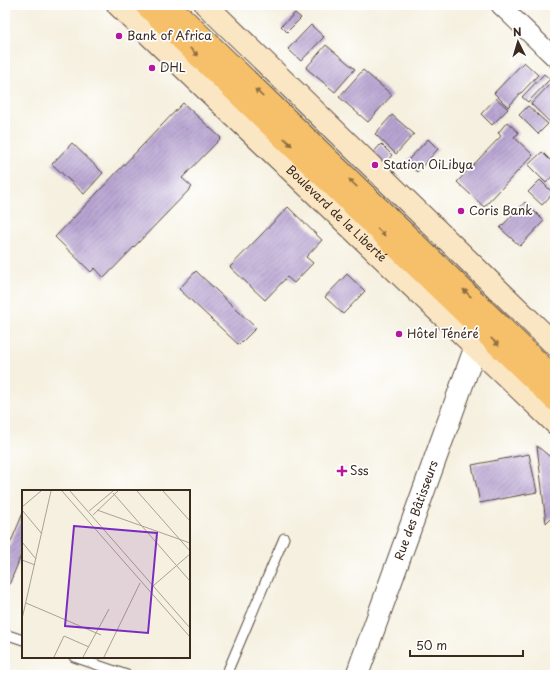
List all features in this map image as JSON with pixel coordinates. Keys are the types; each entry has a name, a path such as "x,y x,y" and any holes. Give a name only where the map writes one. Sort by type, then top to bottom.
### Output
{"highway":[{"name":"Boulevard de la Liberté","path":"146,5 555,400"},
{"path":"168,5 555,379"}],"main road":[{"name":"Boulevard de la Liberté","path":"118,5 555,423"},
{"path":"206,5 555,345"}],"street":[{"path":"500,5 555,58"},
{"name":"Rue des Bâtisseurs","path":"357,675 476,346"}],"lane":[{"path":"226,675 284,538"},
{"path":"5,634 22,640"},
{"path":"77,658 127,675"}],"building":[{"path":"295,13 301,18 287,32 281,26"},
{"path":"311,25 324,37 301,61 288,49"},
{"path":"326,45 355,69 335,92 306,68"},
{"path":"524,62 538,75 508,107 494,93"},
{"path":"363,70 392,95 368,122 339,97"},
{"path":"544,74 550,79 528,102 522,97"},
{"path":"551,83 555,87 555,127 531,104"},
{"path":"496,98 508,109 492,125 481,114"},
{"path":"183,103 221,138 182,178 192,187 104,278 95,268 91,272 55,237"},
{"path":"528,106 548,124 538,134 519,115"},
{"path":"392,115 414,134 396,154 375,134"},
{"path":"507,122 519,133 514,137 533,155 484,207 457,182 501,136 498,133"},
{"path":"428,139 438,149 417,172 406,162"},
{"path":"72,143 103,173 84,194 52,164"},
{"path":"381,144 392,155 381,169 371,155"},
{"path":"542,152 555,165 555,173 546,183 528,165"},
{"path":"540,180 553,193 542,205 528,192"},
{"path":"525,202 544,221 520,246 500,228"},
{"path":"288,207 322,240 306,257 313,263 294,283 287,277 265,300 230,267"},
{"path":"196,271 256,328 239,345 179,289"},
{"path":"347,274 365,291 343,314 325,297"},
{"path":"537,446 555,461 555,514 546,523"},
{"path":"529,454 537,492 480,503 472,465"},
{"path":"22,515 22,553 9,585 5,583 5,556"}],"place":[{"name":"Bank of Africa","path":"119,36"},
{"name":"DHL","path":"152,68"},
{"name":"Station OiLibya","path":"375,165"},
{"name":"Coris Bank","path":"461,211"},
{"name":"Hôtel Ténéré","path":"399,334"},
{"name":"Sss","path":"342,471"}]}
